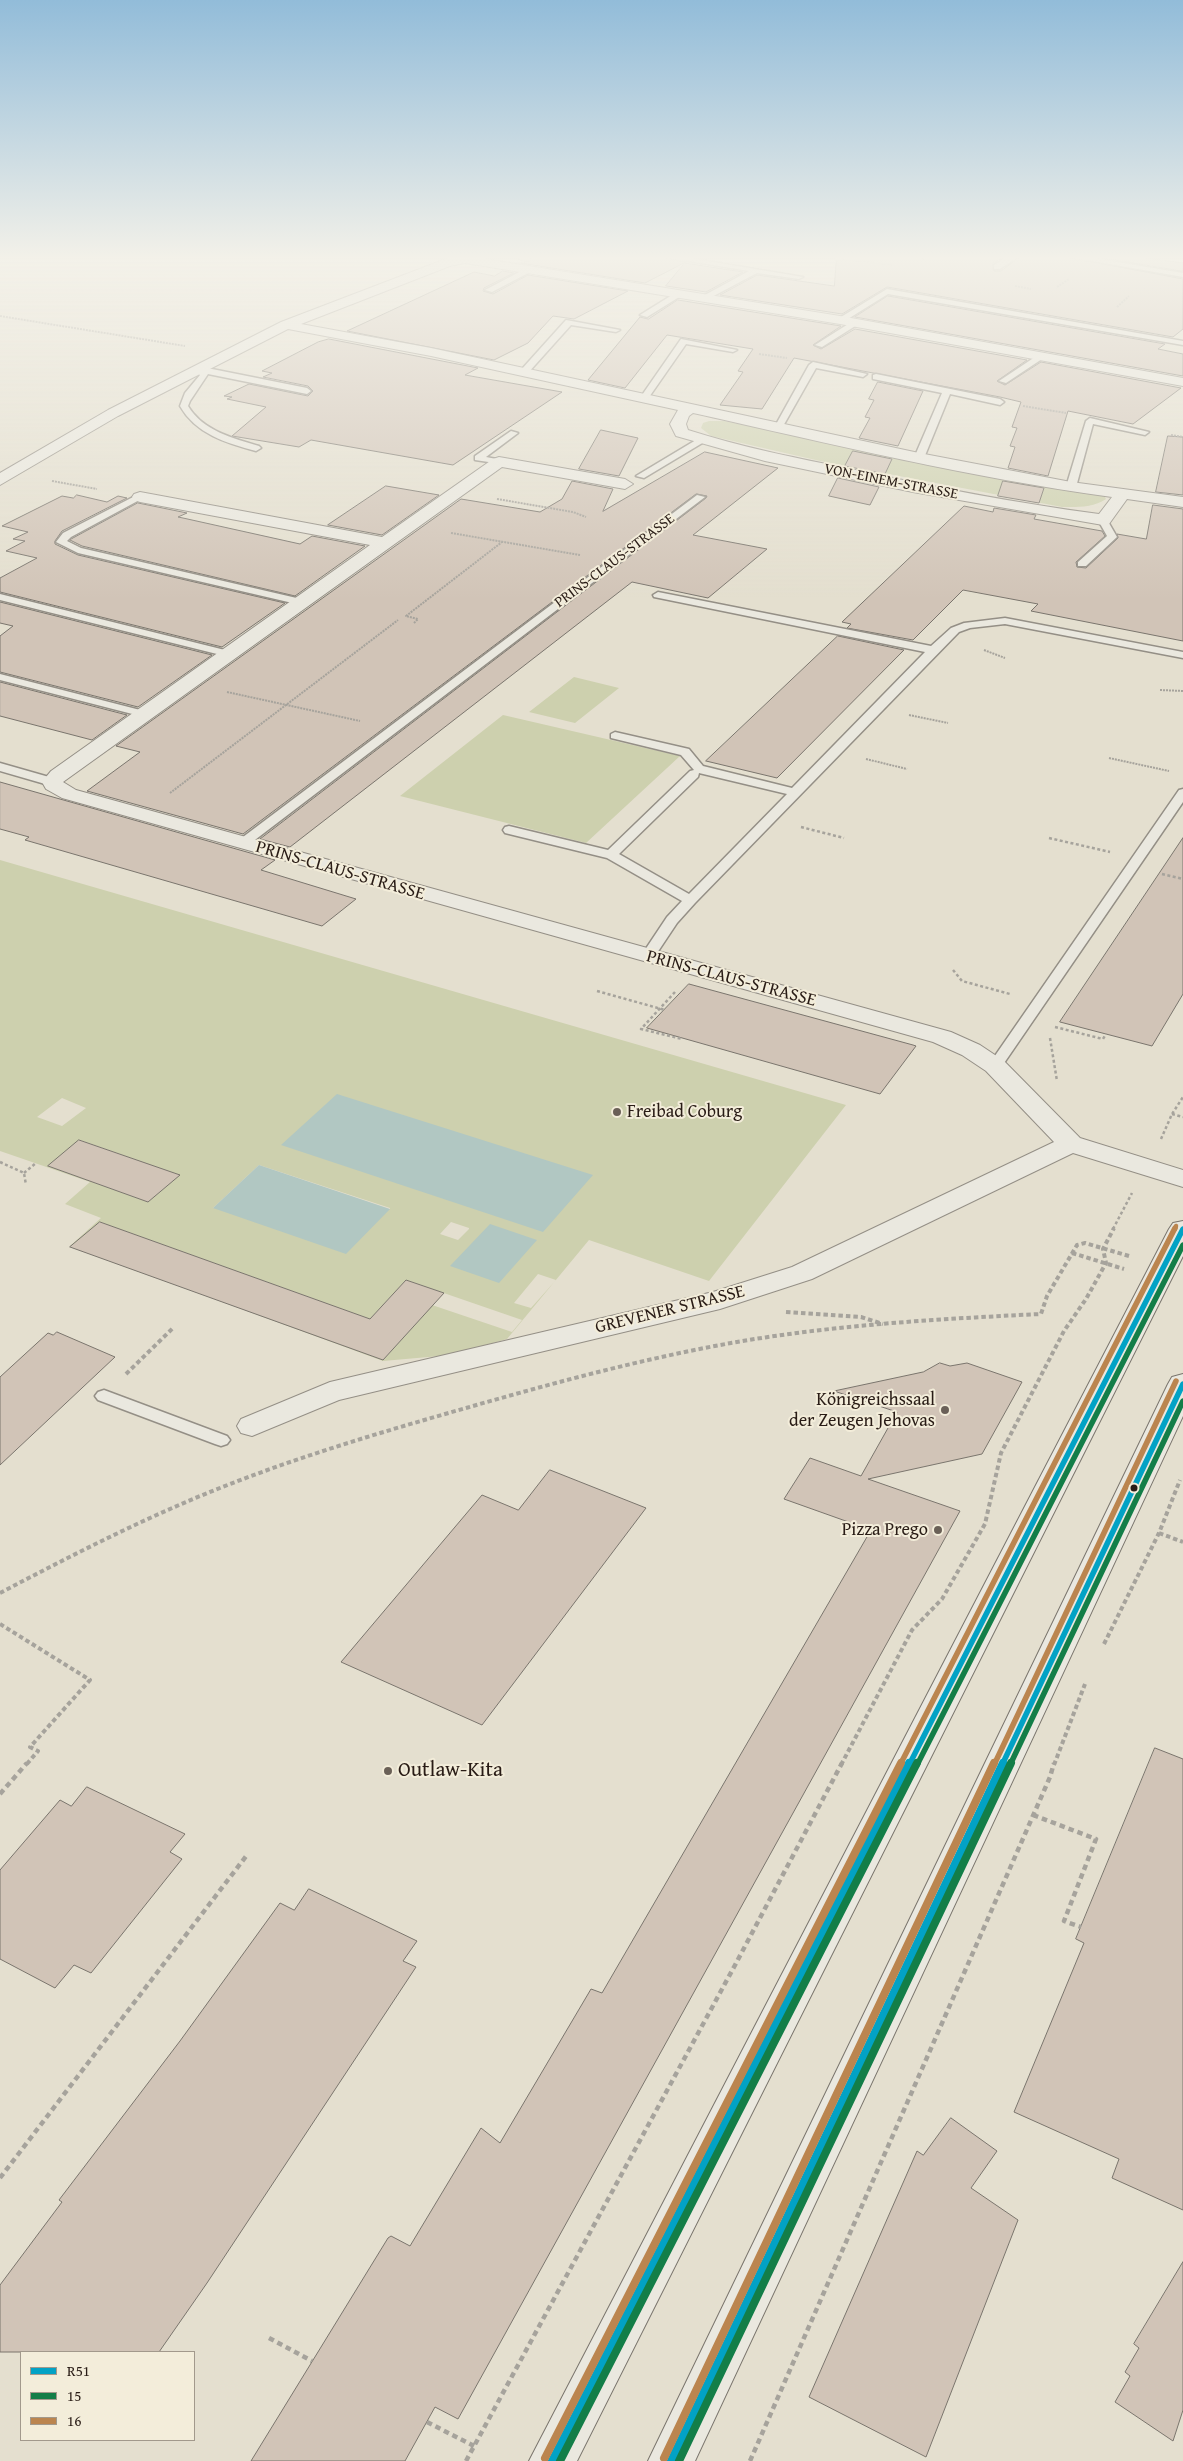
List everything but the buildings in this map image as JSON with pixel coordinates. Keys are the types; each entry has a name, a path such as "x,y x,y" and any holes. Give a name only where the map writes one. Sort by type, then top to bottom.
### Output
{"street":[{"path":"6,477 113,412 193,371"},
{"name":"VON-EINEM-STRASSE","path":"518,371 919,458 1071,487 1183,502"},
{"path":"1120,371 1183,382"},
{"name":"VON-EINEM-STRASSE","path":"692,408 682,414 678,424 681,433 747,453 885,482 1059,514 1104,520"},
{"path":"52,782 144,714 499,462 625,484"},
{"path":"1104,520 1123,494"},
{"path":"140,497 384,543"},
{"name":"PRINS-CLAUS-STRASSE","path":"52,782 56,789 69,794 142,815 942,1037 971,1050 995,1066 1071,1144 1183,1179"},
{"name":"GREVENER STRASSE","path":"252,1426 330,1392 720,1300 781,1281 1071,1144"},
{"path":"552,2461 1183,1229"},
{"path":"670,2461 1183,1384"}],"lane":[{"path":"199,371 205,375 190,390 187,397 184,406 188,415 208,429 256,448"},
{"path":"206,371 307,392"},
{"path":"644,398 663,371"},
{"path":"778,428 809,371"},
{"path":"847,371 863,374"},
{"path":"1003,381 1019,371"},
{"path":"876,377 1000,402"},
{"path":"919,458 947,391"},
{"path":"1071,487 1090,420 1145,432"},
{"path":"499,462 478,458 514,433"},
{"path":"641,476 700,440"},
{"path":"140,497 67,535 61,542 78,550 301,602"},
{"name":"PRINS-CLAUS-STRASSE","path":"243,843 700,497"},
{"path":"1082,564 1112,537 1104,520"},
{"path":"658,594 933,650"},
{"path":"0,598 229,654"},
{"path":"648,956 672,920 690,900 933,650 961,627 982,622 1005,621 1183,655"},
{"path":"0,676 144,714"},
{"path":"622,739 685,752 699,769 795,792"},
{"name":"PRINS-CLAUS-STRASSE","path":"0,768 52,782"},
{"path":"611,855 694,774"},
{"path":"995,1066 1183,793"},
{"path":"508,830 552,837 611,855 690,900"},
{"path":"104,1396 221,1440"}],"path":[{"path":"1000,402 1076,415 1090,420"},
{"path":"6,477 140,497"},
{"path":"457,492 573,512 586,517"},
{"path":"409,526 615,562"},
{"path":"414,623 418,619 406,616 503,542"},
{"path":"142,815 398,620"},
{"path":"187,684 395,728"},
{"path":"1160,690 1183,691"},
{"path":"1109,758 1174,772"},
{"path":"1049,838 1157,863 1151,872 1183,879"},
{"path":"682,1038 681,1040 641,1029 696,969"},
{"path":"953,970 962,981 1040,1002"},
{"path":"598,991 665,1010"},
{"path":"1028,1020 1102,1039 1106,1034"},
{"path":"1048,1025 1058,1087"},
{"path":"1172,1114 1183,1117"},
{"path":"0,1162 24,1173"},
{"path":"24,1173 36,1163"},
{"path":"24,1173 26,1185"},
{"path":"0,1593 132,1526 186,1502 287,1463 388,1430 568,1379 733,1343 886,1325 1041,1314 1047,1296 1075,1247 1085,1243 1095,1246"},
{"path":"466,2461 692,2045 912,1630 942,1599 984,1524 1001,1453 1068,1325 1086,1299 1106,1263 1104,1249"},
{"path":"785,1312 861,1317 886,1325"},
{"path":"130,1370 173,1328"},
{"path":"1100,1652 1160,1534 1177,1493 1182,1475"},
{"path":"1160,1534 1183,1542"},
{"path":"0,1624 90,1680 30,1747 38,1751 0,1794"},
{"path":"750,2461 1033,1815 1088,1678"},
{"path":"1033,1815 1096,1839 1064,1921 1080,1927"},
{"path":"0,2178 247,1855"},
{"path":"269,2338 312,2361"},
{"path":"427,2422 474,2446"}],"green space":[{"path":"724,421 1104,495 1106,499 1079,507 1062,507 820,461 711,436 701,428 703,423"},
{"path":"574,677 619,688 575,723 529,712"},
{"path":"503,715 680,756 586,843 400,796"},
{"name":"Freibad Coburg","path":"0,860 846,1105 709,1281 589,1240 556,1280 538,1274 514,1303 531,1308 554,1282 507,1339 451,1355 383,1361 192,1291 383,1360 432,1305 512,1332 522,1320 406,1280 370,1319 100,1222 72,1247 70,1246 101,1218 65,1204 90,1182 0,1151","holes":["62,1098 86,1108 62,1126 37,1117","80,1140 179,1175 148,1202 48,1166","259,1165 390,1209 213,1208","451,1222 469,1228 458,1240 440,1234"]}],"water":[{"path":"337,1094 593,1175 543,1232 281,1145"},
{"path":"259,1165 390,1209 346,1254 213,1208"},
{"path":"490,1224 537,1240 499,1283 450,1266"}],"transit line":[{"name":"16","path":"545,2458 1176,1226"},
{"name":"R51","path":"552,2461 1183,1229"},
{"name":"15","path":"560,2461 1183,1245"},
{"name":"16","path":"664,2458 1176,1381"},
{"name":"R51","path":"671,2461 1183,1384"},
{"name":"15","path":"679,2461 1183,1401"}],"place":[{"name":"Freibad Coburg","path":"617,1112"},
{"name":"Königreichssaal der Zeugen Jehovas","path":"945,1410"},
{"name":"Pizza Prego","path":"938,1530"},
{"name":"Outlaw-Kita","path":"388,1771"}]}
